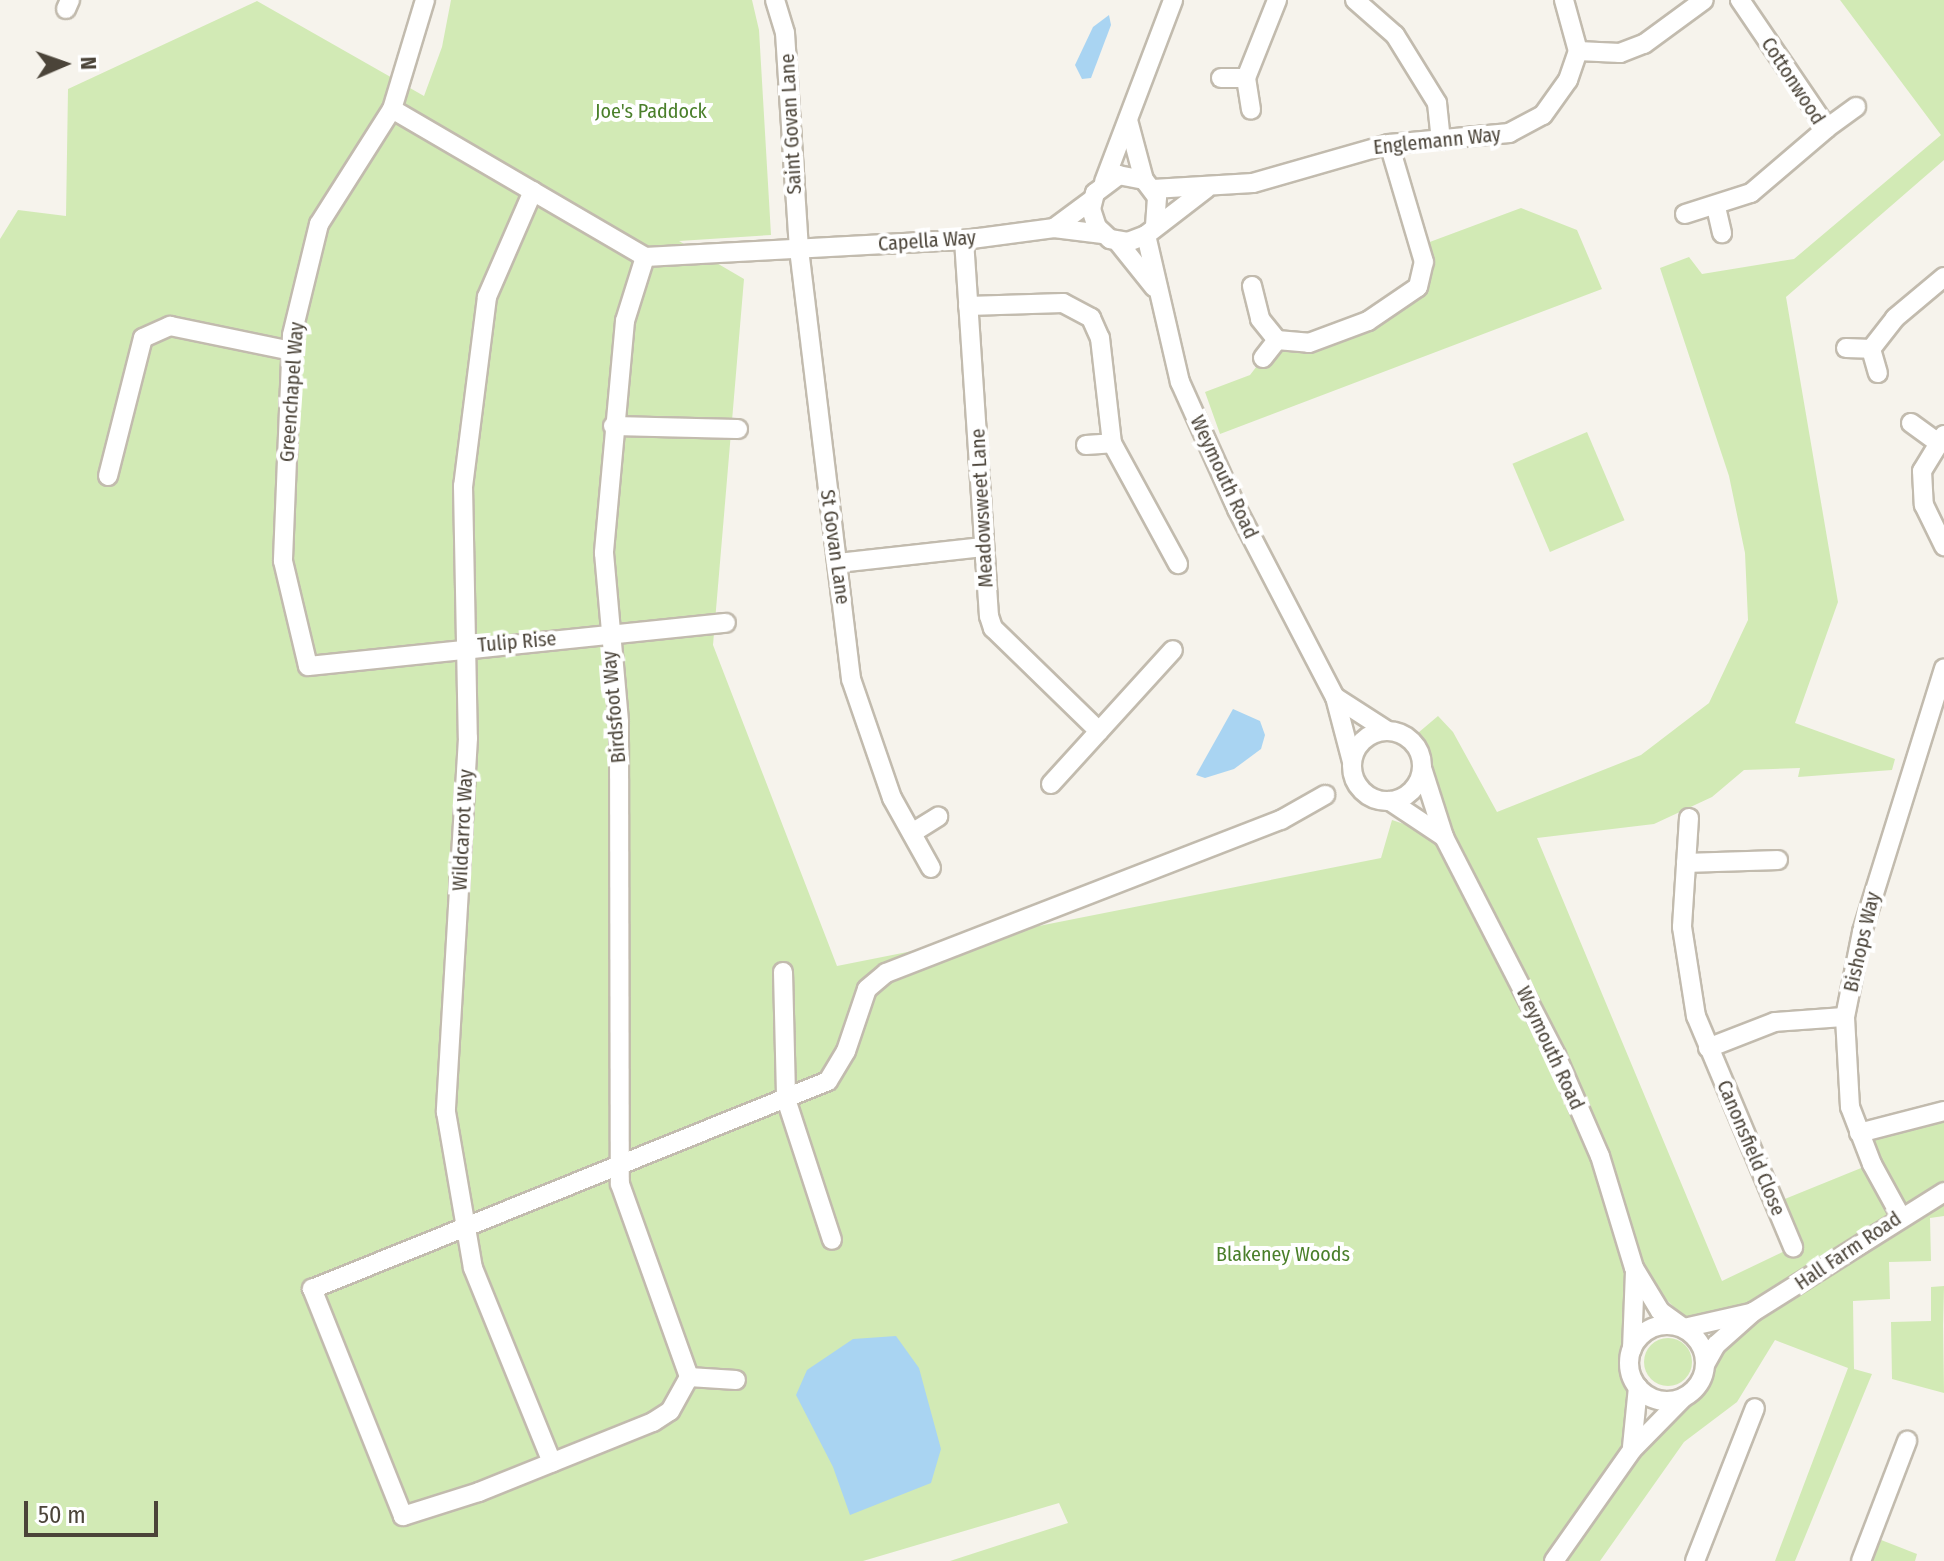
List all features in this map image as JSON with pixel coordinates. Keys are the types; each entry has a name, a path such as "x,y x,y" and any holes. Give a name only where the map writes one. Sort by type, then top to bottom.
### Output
{"street":[{"name":"Greenchapel Way","path":"308,666 283,561 292,351 319,224 392,109 425,0"},
{"name":"Saint Govan Lane","path":"775,0 785,33 799,249"},
{"path":"1128,120 1148,184 1159,207 1150,230 1110,238 1093,219 1092,200 1104,182 1173,0"},
{"path":"1251,110 1246,78 1277,0"},
{"path":"1355,0 1395,35 1437,103 1441,140"},
{"path":"1564,0 1578,51 1620,53 1644,44 1704,0"},
{"name":"Cottonwood","path":"1685,214 1716,207 1760,187 1827,128 1740,0"},
{"name":"Englemann Way","path":"1148,184 1206,189 1253,183 1389,144 1509,133 1543,115 1568,80 1578,51"},
{"path":"1221,78 1246,78"},
{"path":"1827,128 1856,107"},
{"path":"392,109 645,257"},
{"path":"1252,286 1260,319 1277,340 1309,343 1368,321 1418,287 1424,262 1389,144"},
{"path":"1104,182 1128,174 1148,184"},
{"name":"Englemann Way","path":"1150,230 1206,189"},
{"name":"Wildcarrot Way","path":"533,191 487,297 463,486 468,738 446,1112 473,1268 552,1463"},
{"name":"Capella Way","path":"1054,228 1092,200"},
{"path":"1716,207 1722,233"},
{"name":"Capella Way","path":"645,257 964,240 1054,228 1110,238"},
{"name":"Weymouth Road","path":"1150,230 1158,292 1180,382 1237,509 1335,697 1352,762"},
{"name":"Weymouth Road","path":"1110,238 1158,292"},
{"name":"Meadowsweet Lane","path":"964,240 983,547 993,628 1099,731"},
{"name":"St Govan Lane","path":"799,249 851,679 892,798 931,868"},
{"name":"Birdsfoot Way","path":"645,257 625,321 613,426 604,553 607,635 619,722 624,1161 620,1184 689,1377"},
{"path":"1871,349 1895,318 1944,277"},
{"path":"968,306 1063,303 1085,312 1100,338 1112,443 1178,564"},
{"path":"108,476 143,338 170,326 292,351"},
{"path":"1263,358 1277,340"},
{"path":"1846,348 1871,349"},
{"path":"1871,349 1878,373"},
{"path":"1911,423 1942,439 1922,471 1924,505 1944,546"},
{"path":"613,426 738,429"},
{"path":"1086,445 1112,443"},
{"path":"838,563 983,547"},
{"name":"Tulip Rise","path":"308,666 465,647 726,623"},
{"path":"1051,784 1173,650"},
{"name":"Bishops Way","path":"1900,1215 1859,1133 1850,1107 1845,1017 1862,932 1921,728 1944,668"},
{"name":"Weymouth Road","path":"1335,697 1386,730"},
{"path":"1386,730 1412,740 1423,771 1412,791 1390,801 1364,793 1352,762 1367,736 1386,730"},
{"name":"Weymouth Road","path":"1423,771 1444,837 1556,1055 1600,1156 1634,1268 1660,1311 1683,1328"},
{"path":"736,1380 689,1377 670,1411 653,1422 552,1463 403,1516 312,1289 828,1081 846,1051 867,989 886,973 1281,820 1325,795"},
{"name":"Weymouth Road","path":"1390,801 1444,837"},
{"path":"912,833 938,817"},
{"name":"Canonsfield Close","path":"1689,818 1682,927 1696,1016 1793,1247"},
{"path":"1686,863 1778,860"},
{"path":"783,972 786,1099 832,1240"},
{"path":"1708,1048 1775,1022 1845,1017"},
{"path":"1859,1133 1944,1111"},
{"name":"Hall Farm Road","path":"1706,1363 1716,1345 1753,1312 1900,1215 1944,1192"},
{"name":"Weymouth Road","path":"1632,1350 1634,1268"},
{"name":"Hall Farm Road","path":"1683,1328 1753,1312"},
{"path":"1554,1561 1632,1450 1686,1397 1700,1383 1706,1363 1700,1343 1683,1328 1657,1326 1632,1350 1631,1376 1638,1387 1660,1401 1686,1397"},
{"path":"1632,1450 1638,1387"},
{"path":"1695,1561 1755,1408"},
{"path":"1861,1561 1907,1441"}],"green space":[{"path":"451,0 752,0 759,30 771,235 679,241 744,279 713,645 837,966 1381,858 1392,820 1443,837 1405,744 1438,716 1453,732 1497,812 1641,755 1709,703 1748,620 1745,553 1729,476 1660,268 1689,257 1702,274 1794,259 1941,135 1840,0 1944,0 1944,160 1786,297 1838,602 1795,723 1895,759 1892,770 1798,777 1800,768 1744,770 1712,797 1654,824 1537,838 1722,1281 1793,1247 1775,1203 1871,1164 1859,1133 1944,1111 1944,1216 1930,1218 1931,1261 1889,1262 1890,1299 1853,1301 1854,1369 1872,1374 1795,1561 1775,1561 1848,1368 1775,1340 1737,1402 1684,1442 1600,1561 950,1561 1068,1523 1059,1503 863,1561 0,1561 0,239 18,210 66,216 68,89 257,1 424,96 442,47","holes":["1635,1269 1680,1313 1699,1323 1752,1313 1712,1349 1707,1376 1691,1395 1633,1447 1649,1400 1638,1387 1628,1348"]},
{"path":"1521,208 1577,230 1602,289 1220,434 1205,392 1250,375 1277,340 1309,343 1418,287 1419,246"},
{"path":"1587,432 1625,520 1550,552 1512,464"},
{"path":"1944,1286 1944,1393 1892,1379 1891,1322 1931,1321 1931,1287"},
{"path":"1668,1338 1685,1345 1692,1362 1685,1379 1668,1386 1651,1379 1644,1362 1651,1345"},
{"path":"1871,1536 1917,1554 1915,1561 1861,1561"}],"water":[{"path":"1109,15 1111,25 1091,78 1082,79 1075,65 1093,27"},
{"path":"1233,709 1260,721 1265,735 1261,749 1234,769 1205,778 1196,775"},
{"path":"896,1336 919,1368 941,1449 931,1483 850,1515 833,1467 796,1395 807,1370 853,1339"}],"park label":[{"name":"Joe's Paddock","path":"651,111"},
{"name":"Blakeney Woods","path":"1283,1254"}]}
